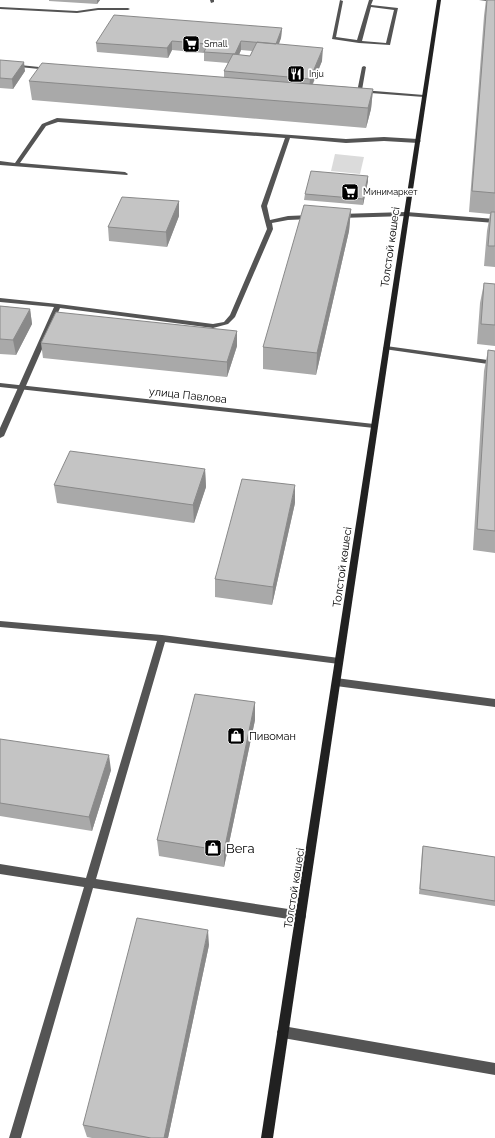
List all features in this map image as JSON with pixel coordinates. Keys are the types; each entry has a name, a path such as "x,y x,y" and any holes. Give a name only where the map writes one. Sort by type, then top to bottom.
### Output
{"main road":[{"name":"Толстой көшесі","path":"267,1138 439,0"}],"street":[{"path":"359,42 371,0"},
{"path":"481,0 495,1"},
{"path":"341,1 334,38 359,42 388,44 396,9 369,6"},
{"path":"0,8 77,12 98,8 128,9"},
{"path":"0,64 56,70"},
{"path":"364,68 359,91 424,96"},
{"path":"17,164 44,125 57,120 346,141 384,139 418,142"},
{"path":"0,300 213,326 226,323 233,316 268,236 270,229 269,222 264,214 264,206 288,136"},
{"path":"0,163 125,174"},
{"path":"336,216 406,214 495,221"},
{"path":"269,222 288,218 320,217"},
{"path":"0,434 58,306"},
{"path":"386,348 495,363"},
{"name":"улица Павлова","path":"0,385 374,426"},
{"path":"0,624 162,638 339,661"},
{"path":"15,1138 162,638"},
{"path":"336,682 495,703"},
{"path":"0,869 301,916"},
{"path":"283,1032 495,1069"}],"shaded area":[{"path":"335,154 364,157 360,174 331,171"}],"building":[{"path":"487,0 495,0 495,193 472,191"},
{"path":"114,15 282,28 276,44 241,41 235,54 204,52 208,44 172,41 167,48 96,43"},
{"path":"257,42 323,48 310,79 224,71 233,54 250,56"},
{"path":"0,60 24,62 12,79 0,78"},
{"path":"42,63 373,89 368,108 29,81"},
{"path":"311,171 368,176 363,199 305,194"},
{"path":"122,197 179,201 166,232 108,227"},
{"path":"304,205 351,209 317,353 263,347"},
{"path":"491,212 495,212 495,246 488,246"},
{"path":"484,283 495,284 495,325 481,324"},
{"path":"0,306 30,309 13,340 0,339"},
{"path":"56,312 237,331 227,362 41,343"},
{"path":"488,350 495,351 495,531 477,529"},
{"path":"70,451 205,469 193,505 54,485"},
{"path":"242,479 295,485 273,587 215,579"},
{"path":"195,694 255,702 224,851 157,840"},
{"path":"0,739 109,755 89,817 0,803"},
{"path":"423,846 495,857 495,901 420,889"},
{"path":"137,918 208,930 164,1138 151,1138 83,1125"}],"place":[{"name":"Small","path":"191,44"},
{"name":"Inju","path":"296,74"},
{"name":"Минимаркет","path":"350,192"},
{"name":"Пивоман","path":"236,736"},
{"name":"Вега","path":"213,848"}]}
